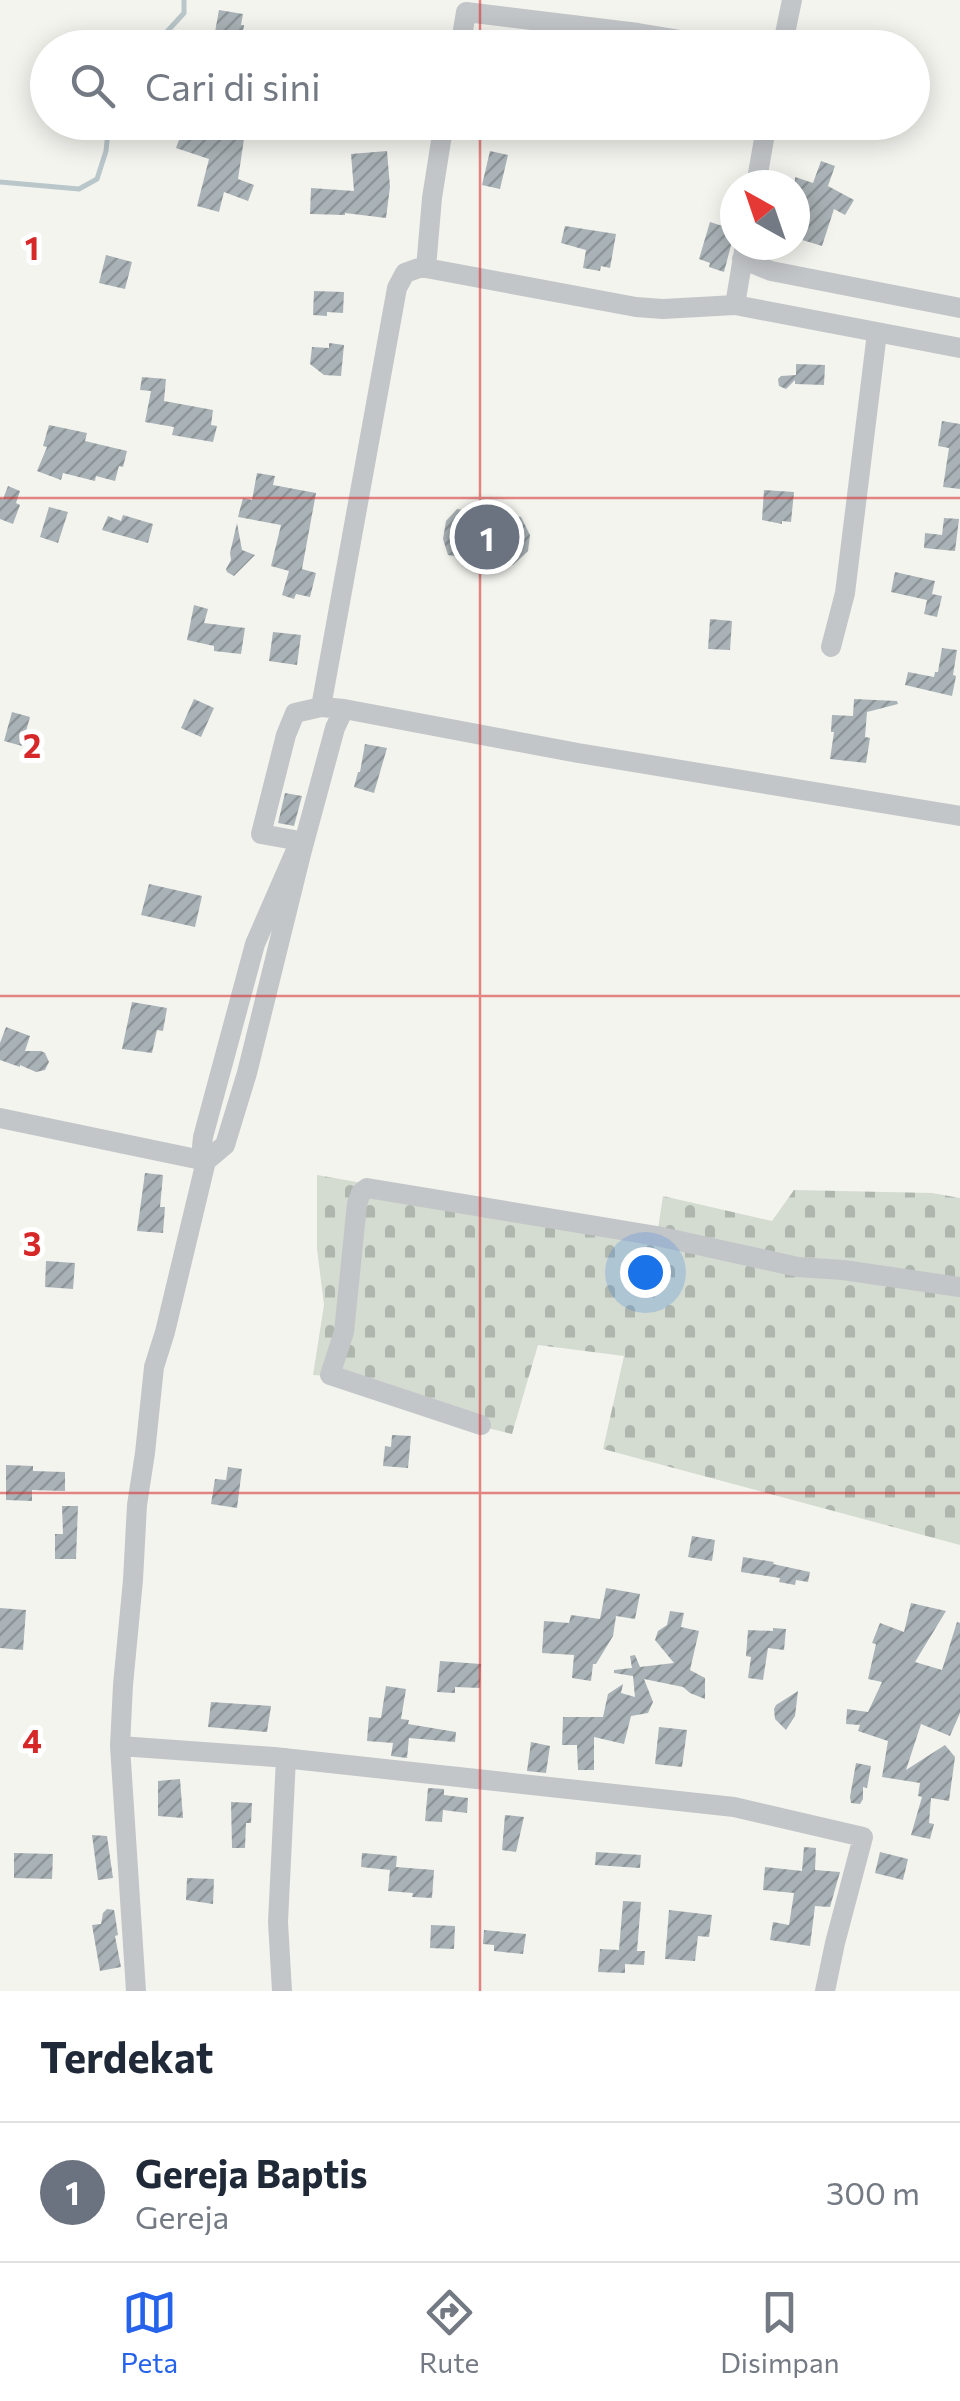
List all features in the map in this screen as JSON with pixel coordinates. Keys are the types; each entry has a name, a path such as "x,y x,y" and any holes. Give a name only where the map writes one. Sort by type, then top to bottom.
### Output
{"street":[{"path":"786,30 792,0"},
{"path":"463,30 466,12 611,30"},
{"path":"426,268 441,140"},
{"path":"759,170 765,140"},
{"path":"736,305 743,260"},
{"path":"756,260 772,271 960,308"},
{"path":"321,707 397,288 405,273 426,268 663,309 736,305 960,348"},
{"path":"830,647 847,578 877,332"},
{"path":"136,1991 120,1746 136,1505 154,1367 206,1161 203,1138 255,944 300,841 261,834 295,713 321,707 344,709 578,753 960,816"},
{"path":"206,1161 225,1145 228,1136 330,742 344,709"},
{"path":"0,1118 206,1161"},
{"path":"480,1425 330,1376 344,1332 357,1204 366,1188 657,1236 798,1268 843,1270 960,1287"},
{"path":"120,1746 286,1758 734,1807 863,1836 825,1991"},
{"path":"282,1991 278,1922 286,1758"}],"green space":[{"path":"317,1175 657,1235 663,1196 772,1221 794,1190 932,1193 960,1198 960,1545 603,1449 624,1356 538,1345 512,1434 330,1376 313,1375 324,1305 317,1249"}],"building":[{"path":"219,10 243,14 243,30 215,30"},
{"path":"179,140 244,140 238,179 254,185 248,201 224,192 219,212 197,206 209,159 176,148"},
{"path":"387,151 390,187 386,218 310,214 311,188 354,191 351,154"},
{"path":"490,151 508,155 500,189 482,185"},
{"path":"821,161 835,166 828,186 854,200 845,215 834,209 822,246 810,242 810,182 813,183"},
{"path":"710,222 720,225 720,260 727,260 724,272 699,259"},
{"path":"565,226 616,234 610,268 583,268 586,250 561,243"},
{"path":"106,255 132,262 125,289 99,283"},
{"path":"314,291 344,292 343,313 313,315"},
{"path":"329,343 344,345 341,376 324,375 310,364 312,347 329,348"},
{"path":"796,364 825,365 824,385 795,384 795,380 786,389 779,386 781,376 796,375"},
{"path":"142,377 166,379 164,401 213,410 211,425 217,426 213,442 172,435 174,427 145,422 151,391 140,390"},
{"path":"942,421 960,424 960,489 943,487 949,448 938,446"},
{"path":"49,425 87,433 85,441 127,451 115,481 96,476 95,481 63,473 61,480 37,471 47,447 43,446"},
{"path":"257,473 275,476 273,485 316,493 302,569 316,573 310,597 296,594 294,599 282,595 289,571 271,566 281,525 238,517 243,498 252,500"},
{"path":"8,486 20,491 13,524 0,519 0,498 3,499"},
{"path":"764,490 794,492 791,522 762,520"},
{"path":"49,507 68,512 58,543 40,537"},
{"path":"457,509 521,517 530,535 528,551 513,565 448,555 443,539 446,521"},
{"path":"123,515 153,524 148,543 102,530 108,516 121,521"},
{"path":"944,518 959,519 955,551 924,548 925,533 942,535"},
{"path":"237,523 242,550 255,555 234,576 226,569"},
{"path":"895,572 935,581 932,594 942,596 937,617 924,614 927,600 891,592"},
{"path":"194,605 208,609 204,623 245,628 241,654 214,651 214,646 187,640"},
{"path":"710,619 732,621 730,650 708,649"},
{"path":"273,632 301,635 297,665 269,661"},
{"path":"942,648 957,650 952,696 905,685 908,672 934,677"},
{"path":"194,699 214,708 201,737 181,728"},
{"path":"854,699 898,704 867,712 865,737 870,738 866,763 830,759 832,715 853,716"},
{"path":"12,712 30,717 22,746 4,741"},
{"path":"365,744 387,748 374,793 354,787"},
{"path":"285,793 302,796 294,826 278,823"},
{"path":"149,884 202,896 195,927 141,915"},
{"path":"132,1002 167,1008 163,1031 157,1030 152,1053 122,1049"},
{"path":"6,1027 30,1036 25,1051 45,1053 49,1062 45,1070 36,1072 0,1060 0,1043"},
{"path":"145,1173 163,1175 163,1233 137,1231"},
{"path":"46,1261 75,1263 73,1289 45,1287"},
{"path":"392,1435 411,1436 408,1468 383,1466 385,1446 391,1447"},
{"path":"6,1465 65,1472 65,1491 32,1490 32,1501 6,1500"},
{"path":"228,1467 242,1469 237,1508 211,1504 215,1479 226,1480"},
{"path":"62,1506 78,1506 76,1559 55,1559 55,1534 63,1534"},
{"path":"692,1536 715,1540 712,1561 688,1557"},
{"path":"743,1557 810,1572 808,1582 796,1580 795,1585 779,1582 780,1578 741,1572"},
{"path":"606,1588 640,1594 635,1619 616,1616 613,1636 593,1664 591,1681 572,1678 574,1655 542,1653 544,1621 569,1623 571,1615 600,1619"},
{"path":"911,1603 946,1611 915,1662 942,1670 957,1622 960,1623 960,1713 950,1736 921,1724 906,1770 945,1745 955,1757 949,1801 931,1798 929,1823 934,1824 930,1839 911,1835 922,1797 918,1796 920,1783 882,1777 888,1741 858,1731 860,1725 846,1724 847,1709 868,1712 882,1682 868,1679 876,1644 872,1643 880,1623 904,1632"},
{"path":"0,1608 26,1610 23,1650 0,1648"},
{"path":"670,1611 684,1613 681,1627 699,1631 690,1670 705,1678 705,1699 683,1687 644,1679 653,1702 648,1713 631,1716 624,1744 594,1737 594,1770 578,1770 577,1745 562,1745 563,1717 603,1717 608,1694 623,1684 621,1693 635,1697 633,1676 614,1673 632,1668 630,1656 635,1655 640,1667 674,1663 655,1640 658,1631 667,1625"},
{"path":"786,1629 784,1650 768,1648 763,1680 748,1678 748,1630"},
{"path":"440,1661 481,1664 480,1688 455,1687 455,1693 437,1692"},
{"path":"386,1686 406,1689 401,1719 409,1720 408,1724 456,1732 455,1742 409,1738 407,1758 391,1756 393,1743 367,1741 369,1717 381,1718"},
{"path":"798,1691 795,1716 786,1730 775,1719 774,1709"},
{"path":"211,1702 271,1706 267,1732 208,1727"},
{"path":"659,1727 687,1730 682,1767 655,1764"},
{"path":"531,1742 550,1746 546,1773 527,1771"},
{"path":"856,1763 871,1766 860,1804 851,1803 850,1797"},
{"path":"180,1779 183,1818 158,1816 158,1781"},
{"path":"428,1788 468,1798 467,1813 443,1810 442,1822 425,1821"},
{"path":"231,1802 252,1803 245,1848 232,1848"},
{"path":"505,1815 524,1817 516,1852 502,1850"},
{"path":"92,1835 107,1836 113,1878 98,1880"},
{"path":"804,1847 816,1848 815,1870 840,1872 830,1907 815,1906 810,1946 770,1940 773,1922 789,1925 794,1893 763,1890 765,1867 802,1871"},
{"path":"596,1852 641,1855 640,1868 595,1865"},
{"path":"880,1852 908,1859 903,1880 875,1873"},
{"path":"14,1853 53,1854 52,1879 14,1878"},
{"path":"362,1853 397,1856 396,1867 434,1870 432,1898 388,1891 390,1870 361,1867"},
{"path":"187,1878 214,1879 213,1904 186,1900"},
{"path":"623,1901 641,1902 637,1951 645,1951 644,1965 625,1964 625,1973 598,1972 600,1949 619,1950"},
{"path":"107,1909 114,1910 121,1967 100,1971 92,1925 101,1924"},
{"path":"669,1910 712,1915 709,1937 698,1936 695,1961 665,1959"},
{"path":"431,1925 455,1926 454,1949 430,1948"},
{"path":"484,1930 526,1934 523,1954 494,1951 494,1945 483,1944"}],"waterway":[{"path":"168,30 184,13 184,0"},
{"path":"0,182 79,189 97,179 107,140"}],"place":[{"name":"Gereja Baptis","path":"487,537"}]}
